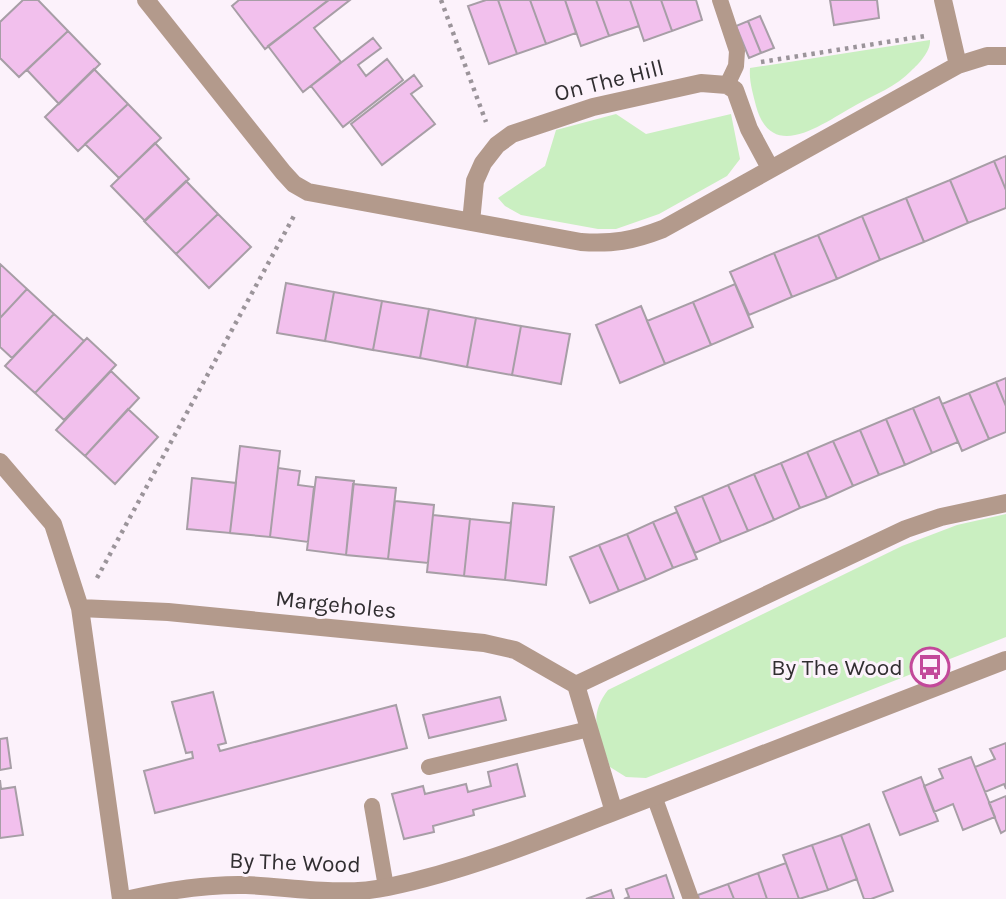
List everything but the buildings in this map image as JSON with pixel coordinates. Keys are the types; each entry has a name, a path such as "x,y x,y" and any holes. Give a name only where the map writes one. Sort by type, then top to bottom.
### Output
{"street":[{"path":"146,0 294,184 308,192 581,242 611,244 635,240 663,229 958,65 987,56 1006,56"},
{"path":"943,0 958,65"},
{"name":"On The Hill","path":"471,222 475,181 482,163 497,145 512,134 593,107 701,83 727,85"},
{"path":"727,85 734,90 741,102 749,129 769,169"},
{"path":"0,462 54,524 80,608 121,899"},
{"path":"614,811 576,685 906,529 941,517 1006,503"},
{"name":"Margeholes","path":"80,608 168,612 484,643 515,650 576,685"},
{"name":"By The Wood","path":"130,899 180,888 218,885 350,891 386,887 478,862 1006,660"}],"lane":[{"path":"720,0 737,51 736,66 727,85"},
{"path":"429,767 589,729"},
{"path":"653,796 691,899"},
{"path":"372,806 386,887"}],"path":[{"path":"442,0 497,145"},
{"path":"736,66 949,32"},
{"path":"80,608 308,192"}],"green space":[{"path":"930,40 924,57 899,81 814,129 786,136 774,133 764,123 756,106 750,68"},
{"path":"616,114 646,134 731,114 740,159 727,176 659,214 616,229 598,229 521,215 505,206 498,198 545,166 556,130"},
{"path":"1006,514 1006,637 646,778 626,777 610,767 599,737 596,719 601,700 608,690 902,546 957,525"}],"place":[{"name":"By The Wood","path":"930,667"}]}
